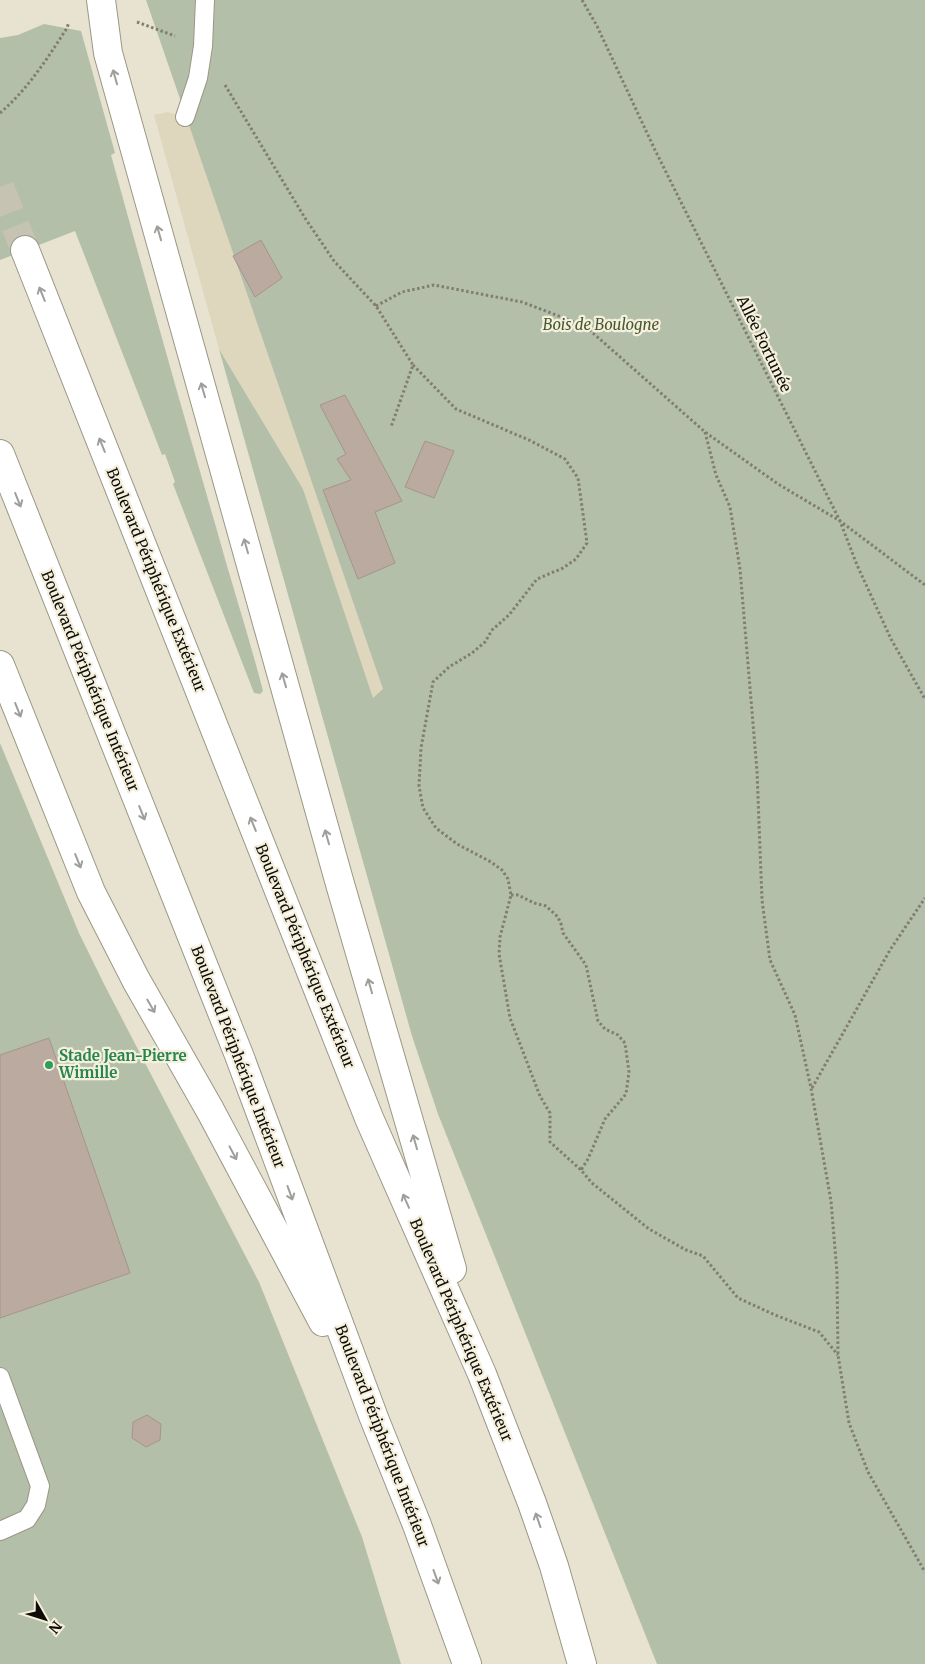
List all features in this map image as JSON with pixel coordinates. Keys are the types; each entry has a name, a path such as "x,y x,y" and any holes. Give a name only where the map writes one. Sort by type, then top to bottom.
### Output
{"highway":[{"path":"102,0 108,54 340,884 482,1374"},
{"name":"Boulevard Périphérique Extérieur","path":"25,250 366,1109 482,1374 532,1503 554,1566 582,1664"},
{"name":"Boulevard Périphérique Intérieur","path":"0,454 239,1055 374,1418 456,1629 465,1664"},
{"path":"0,665 91,892 136,980 210,1110 374,1418"},
{"path":"554,1566 596,1664"}],"lane":[{"path":"185,118 198,78 203,46 206,0"},
{"path":"0,1377 40,1486 36,1505 27,1519 0,1531"}],"path":[{"name":"Allée Fortunée","path":"582,0 597,26 655,150 840,521 891,639 925,699"},
{"path":"0,113 16,99 40,71 67,28 69,20"},
{"path":"131,20 203,46 305,218 334,261 376,306 413,365 456,409 529,440 565,459 578,478 587,543 576,559 563,568 537,579 509,615 492,630 485,642 472,654 449,667 434,682 421,748 418,786 423,808 436,828 458,844 491,862 502,870 508,879 511,895 500,937 498,954 510,1018 540,1096 550,1113 550,1142 581,1170 592,1183 649,1229 686,1250 703,1256 738,1298 819,1332 838,1355"},
{"path":"376,306 402,292 434,285 522,302 585,326 705,432 778,484 840,521 925,585"},
{"path":"390,427 413,365"},
{"path":"705,432 716,475 730,507 740,569 757,771 762,900 770,960 795,1015 811,1088 831,1201 837,1274 838,1355 849,1423 868,1472 925,1572"},
{"path":"511,895 518,895 534,904 546,906 558,917 562,924 563,934 576,949 586,966 598,1022 605,1029 618,1035 625,1043 629,1072 626,1094 605,1119 588,1159 581,1170"},
{"path":"811,1088 890,950 925,898"}],"shaded area":[{"path":"168,112 198,122 554,541 373,699 303,489 219,349 154,115"}],"green space":[{"name":"Bois de Boulogne","path":"146,0 925,0 925,1664 657,1664 438,1114 412,1036 219,349 303,489 373,698 383,689"},
{"path":"44,24 81,31 115,153 111,155 124,202 258,670 263,691 260,694 254,693 173,484 175,482 165,454 162,455 75,231 0,260 0,38 18,35"},
{"name":"Stade Jean-Pierre Wimille","path":"0,743 79,933 259,1282 362,1537 401,1664 0,1664"}],"building":[{"path":"261,240 282,278 255,297 233,256"},
{"path":"345,395 402,501 375,512 395,563 358,579 323,490 351,480 337,459 346,454 320,405"},
{"path":"425,441 454,451 434,498 405,487"},
{"path":"49,1038 130,1273 0,1318 0,1055"},
{"path":"147,1415 161,1424 160,1440 146,1447 132,1438 133,1422"}],"tunnel":[{"path":"0,187 25,250"}],"place":[{"name":"Stade Jean-Pierre Wimille","path":"49,1065"}]}
